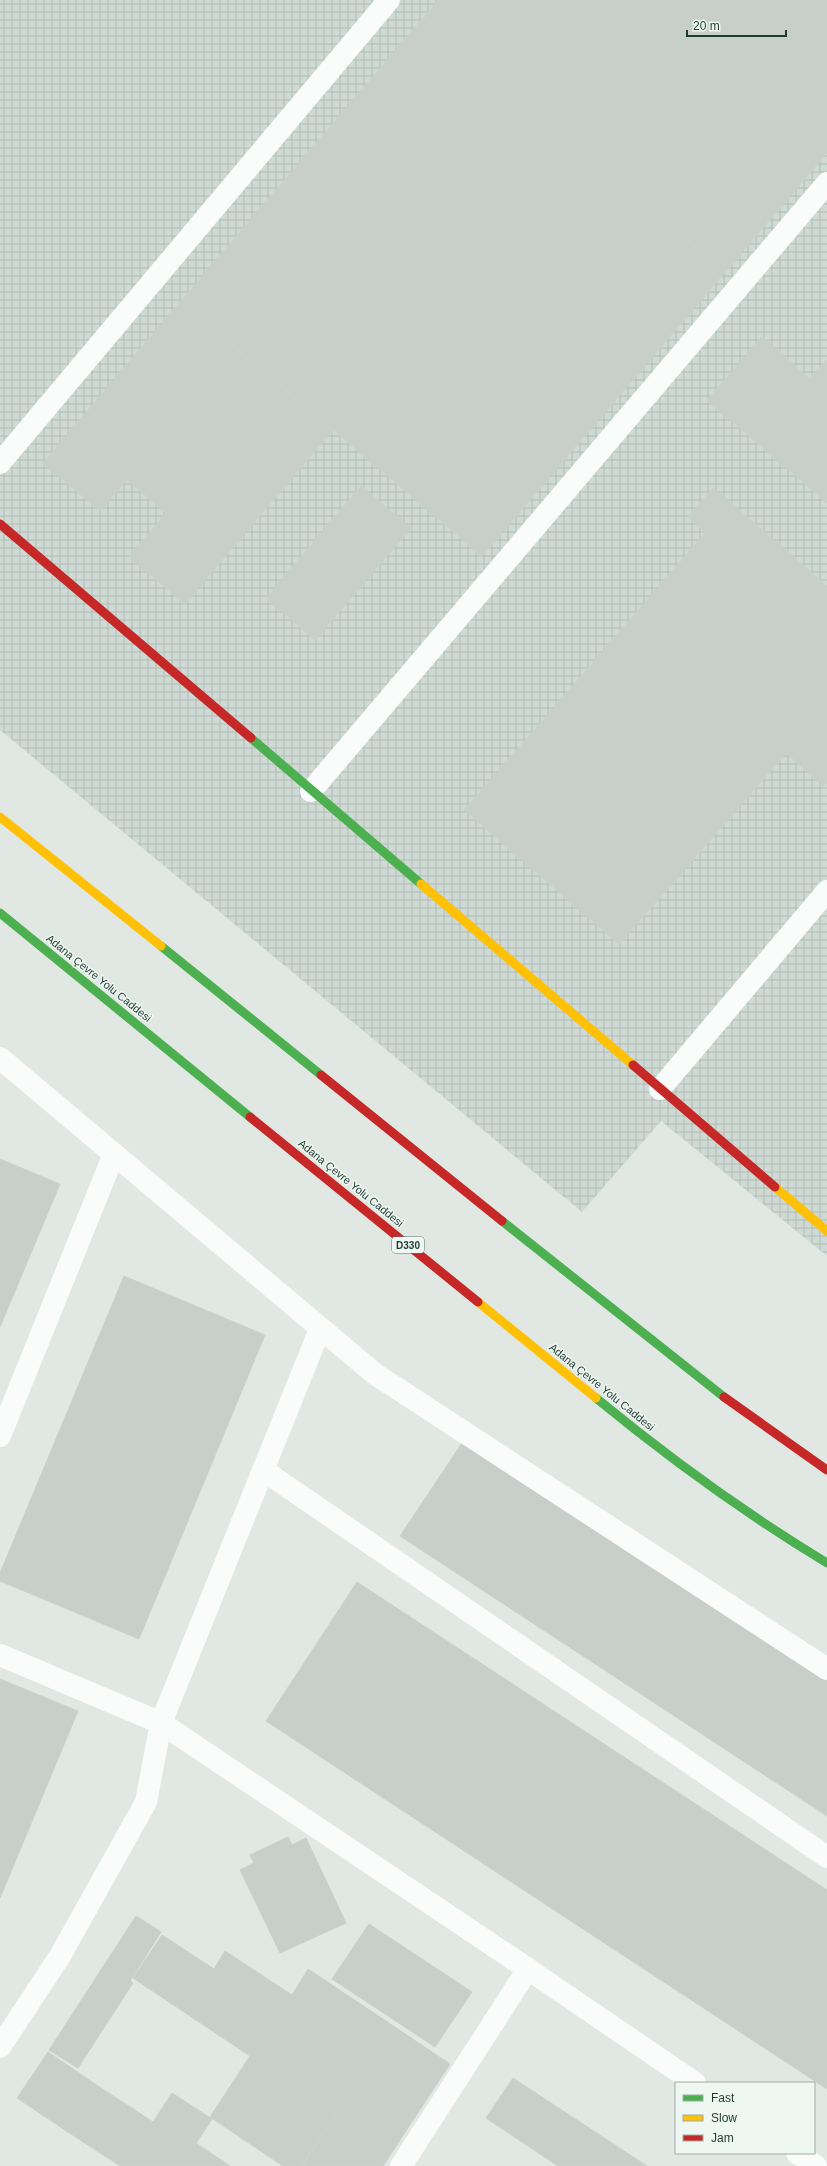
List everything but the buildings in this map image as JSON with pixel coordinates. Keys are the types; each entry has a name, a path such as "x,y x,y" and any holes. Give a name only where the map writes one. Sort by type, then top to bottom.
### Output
{"main road":[{"path":"0,524 827,1231"},
{"path":"0,806 35,844"},
{"path":"0,817 636,1329 717,1392 827,1470"},
{"name":"Adana Çevre Yolu Caddesi","path":"0,913 627,1424 767,1527 827,1562"}],"street":[{"path":"0,463 389,0"},
{"path":"311,791 827,183"},
{"path":"660,1089 827,891"},
{"path":"0,1058 375,1374 827,1669"},
{"path":"0,1436 114,1154"},
{"path":"0,2047 60,1956 146,1802 161,1723 320,1329"},
{"path":"263,1470 827,1857"},
{"path":"0,1655 161,1723 528,1969 693,2082"},
{"path":"401,2166 528,1969"},
{"path":"798,2154 816,2166"}],"shaded area":[{"path":"0,0 827,0 827,1256 661,1121 582,1212 0,730"}],"traffic: fast":[{"path":"251,738 421,884"},
{"path":"0,913 250,1117"},
{"path":"161,946 321,1075"},
{"path":"502,1221 724,1397"},
{"path":"596,1398 708,1485 827,1563"}],"traffic: slow":[{"path":"0,817 161,946"},
{"path":"421,884 633,1065"},
{"path":"775,1187 827,1231"},
{"path":"478,1302 596,1398"}],"traffic: jam":[{"path":"0,524 251,738"},
{"path":"633,1065 775,1187"},
{"path":"321,1075 502,1221"},
{"path":"250,1117 478,1302"},
{"path":"724,1397 827,1470"}]}
